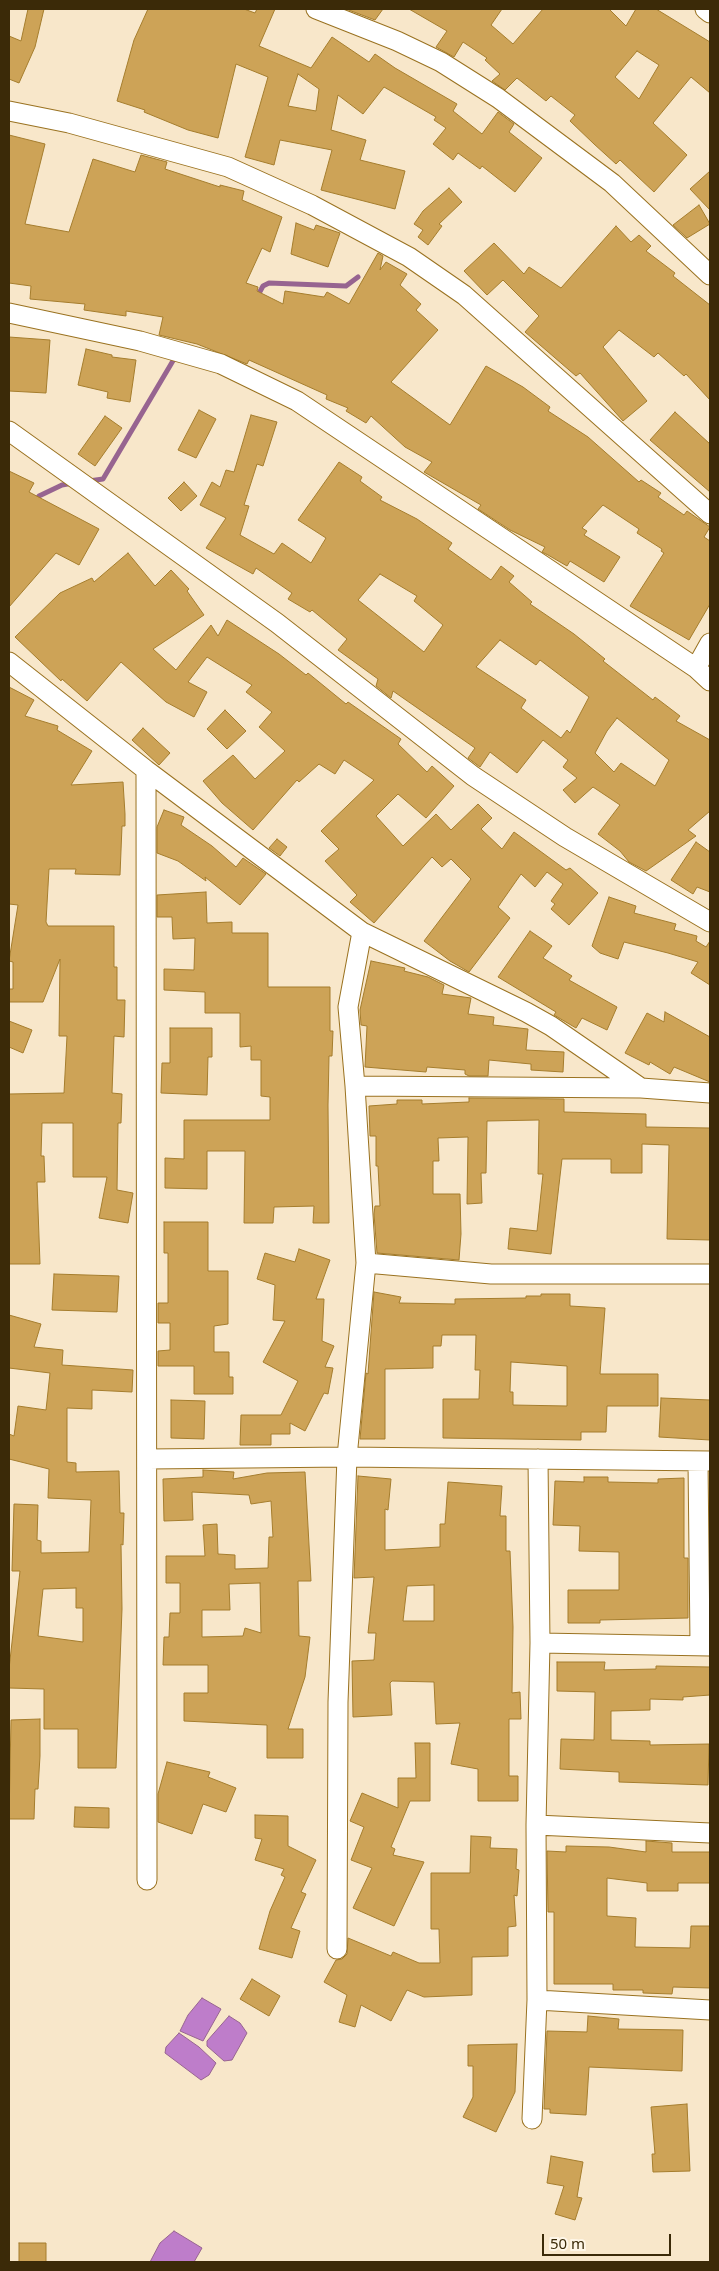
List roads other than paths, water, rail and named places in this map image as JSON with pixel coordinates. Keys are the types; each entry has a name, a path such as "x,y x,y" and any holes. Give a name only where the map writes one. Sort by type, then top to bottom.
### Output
{"street":[{"path":"316,9 397,40 442,62 498,98 612,183 710,275"},
{"path":"705,9 710,13"},
{"path":"9,111 69,123 228,167 312,204 409,257 464,296 710,514"},
{"path":"9,313 140,341 221,364 297,401 703,674 710,643"},
{"path":"9,431 277,623 473,776 565,837 710,922"},
{"path":"9,662 146,770 362,932 526,1012 641,1088"},
{"path":"146,770 147,1880"},
{"path":"337,1950 338,1702 348,1457 366,1263 348,1008 362,932"},
{"path":"355,1086 641,1088 710,1093"},
{"path":"366,1263 491,1274 710,1274"},
{"path":"148,1459 348,1457 704,1461 705,1645 540,1643"},
{"path":"532,2119 537,2000 536,1825 540,1643 538,1459"},
{"path":"536,1825 710,1833"},
{"path":"537,2000 710,2010"}],"waterway":[{"path":"257,297 263,286 269,283 346,286 358,277"},
{"path":"89,481 103,479 177,354"},
{"path":"34,502 39,496 62,485 73,483"}]}
